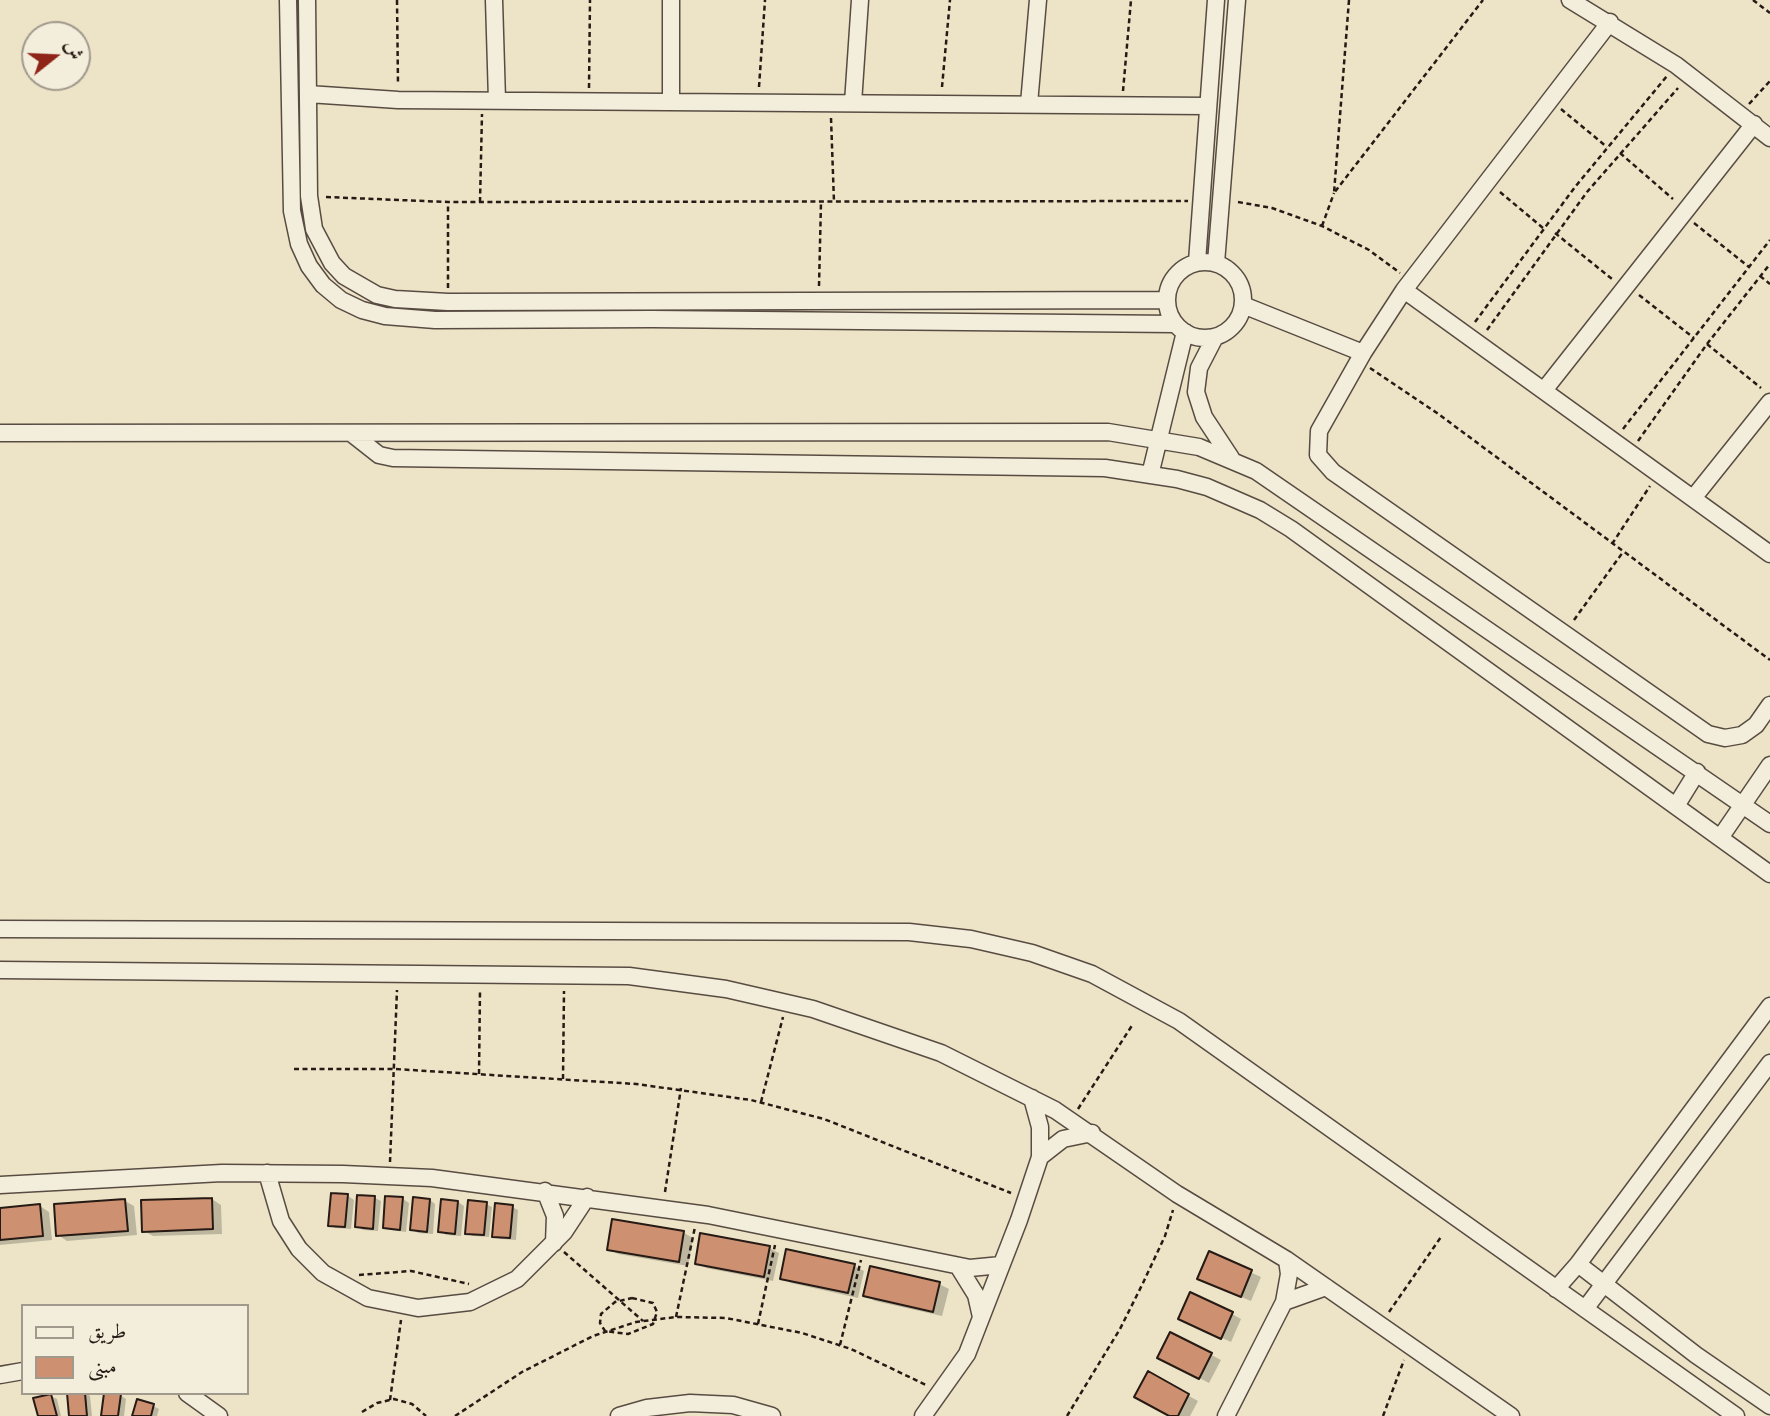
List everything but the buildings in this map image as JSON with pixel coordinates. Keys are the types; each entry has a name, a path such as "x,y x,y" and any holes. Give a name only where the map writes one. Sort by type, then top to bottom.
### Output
{"street":[{"path":"288,0 292,211 299,244 309,266 323,285 341,300 362,310 405,319 652,311 819,302 1167,300"},
{"path":"307,0 309,196 314,229 321,247 344,276 377,295 395,299 448,302 860,321 1180,328 1200,338 1215,337"},
{"path":"489,100 494,0"},
{"path":"671,0 671,102"},
{"path":"853,103 860,0"},
{"path":"1029,104 1038,0"},
{"path":"1198,262 1216,0"},
{"path":"1216,262 1237,0"},
{"path":"1570,0 1610,22 1676,65 1770,138"},
{"path":"1610,22 1407,285 1361,357 1319,431 1318,454 1324,465 1708,734 1725,738 1742,735 1756,724 1770,705"},
{"path":"308,94 398,100 1207,106"},
{"path":"1545,390 1754,124"},
{"path":"1150,475 1180,328 1167,300 1175,275 1198,262 1216,262 1237,279 1243,305 1237,322 1215,337 1199,368 1196,392 1204,416 1231,458"},
{"path":"1407,285 1472,338 1770,554"},
{"path":"860,321 861,302"},
{"path":"1243,305 1361,357"},
{"path":"1694,497 1770,401"},
{"path":"0,433 1108,432 1158,438 1199,447 1231,458 1256,471 1698,772 1770,824"},
{"path":"351,433 365,447 379,455 393,458 1077,468 1150,475 1207,487 1280,523 1770,874"},
{"path":"1720,838 1770,765"},
{"path":"1676,806 1698,772"},
{"path":"0,929 909,932 1002,945 1092,974 1151,1004 1736,1416"},
{"path":"0,970 565,974 678,981 787,1002 899,1036 980,1070 1071,1120 1177,1194 1287,1260 1508,1415"},
{"path":"1556,1289 1578,1264 1770,1006"},
{"path":"1585,1309 1770,1063"},
{"path":"923,1416 967,1354 1026,1199 1040,1157 1040,1127 1032,1098"},
{"path":"1040,1157 1063,1139 1092,1133"},
{"path":"267,1173 275,1206 289,1236 310,1262 335,1281 368,1298 402,1307 436,1308 486,1296 517,1279 573,1221 587,1196"},
{"path":"0,1185 153,1175 390,1175 587,1196 779,1228 958,1266 982,1268 1001,1265"},
{"path":"545,1191 555,1216 554,1243"},
{"path":"1226,1416 1284,1302 1289,1274 1287,1260"},
{"path":"1578,1264 1696,1355 1770,1406"},
{"path":"958,1266 976,1295 981,1318"},
{"path":"1284,1302 1326,1287"},
{"path":"0,1374 21,1371"},
{"path":"190,1395 219,1416"},
{"path":"619,1416 647,1408 690,1403 733,1405 772,1416"}],"path":[{"path":"397,0 398,100"},
{"path":"589,101 590,0"},
{"path":"758,102 765,0"},
{"path":"941,104 950,0"},
{"path":"1122,105 1131,0"},
{"path":"1322,226 1334,193 1349,0"},
{"path":"1334,193 1483,0"},
{"path":"1753,0 1770,13"},
{"path":"1472,338 1543,228 1607,146 1676,65"},
{"path":"1472,338 1620,152 1690,75"},
{"path":"1741,114 1770,80"},
{"path":"480,202 489,100"},
{"path":"1550,100 1607,146"},
{"path":"831,103 834,202"},
{"path":"1620,152 1749,267"},
{"path":"1487,181 1543,228"},
{"path":"309,196 448,202 1201,201"},
{"path":"1221,198 1272,208 1322,226 1369,250 1407,285"},
{"path":"448,202 448,302"},
{"path":"819,302 821,202"},
{"path":"1555,233 1694,338"},
{"path":"1615,440 1770,240"},
{"path":"1631,452 1707,344 1770,264"},
{"path":"1760,276 1770,284"},
{"path":"1707,344 1770,396"},
{"path":"1361,357 1770,660"},
{"path":"1612,544 1659,472"},
{"path":"1564,634 1623,552"},
{"path":"390,1175 397,973"},
{"path":"479,1074 480,973"},
{"path":"563,1079 565,974"},
{"path":"761,1102 787,1002"},
{"path":"1071,1120 1133,1024"},
{"path":"294,1069 395,1069 563,1079 681,1088 761,1102 860,1132 1026,1199"},
{"path":"663,1208 681,1088"},
{"path":"1067,1416 1120,1329 1143,1283 1165,1236 1177,1194"},
{"path":"676,1317 698,1213"},
{"path":"758,1324 779,1228"},
{"path":"1380,1325 1441,1237"},
{"path":"554,1243 643,1321"},
{"path":"840,1345 864,1245"},
{"path":"335,1281 378,1272 411,1271 469,1284"},
{"path":"632,1298 649,1300 656,1307 656,1318 649,1326 635,1332 605,1331 600,1323 601,1314 618,1301 632,1298"},
{"path":"390,1400 402,1307"},
{"path":"455,1416 522,1372 605,1331 656,1318 676,1317 715,1317 758,1324 840,1345 940,1392"},
{"path":"1383,1416 1409,1345"},
{"path":"362,1412 390,1400 412,1404 426,1416"}]}
